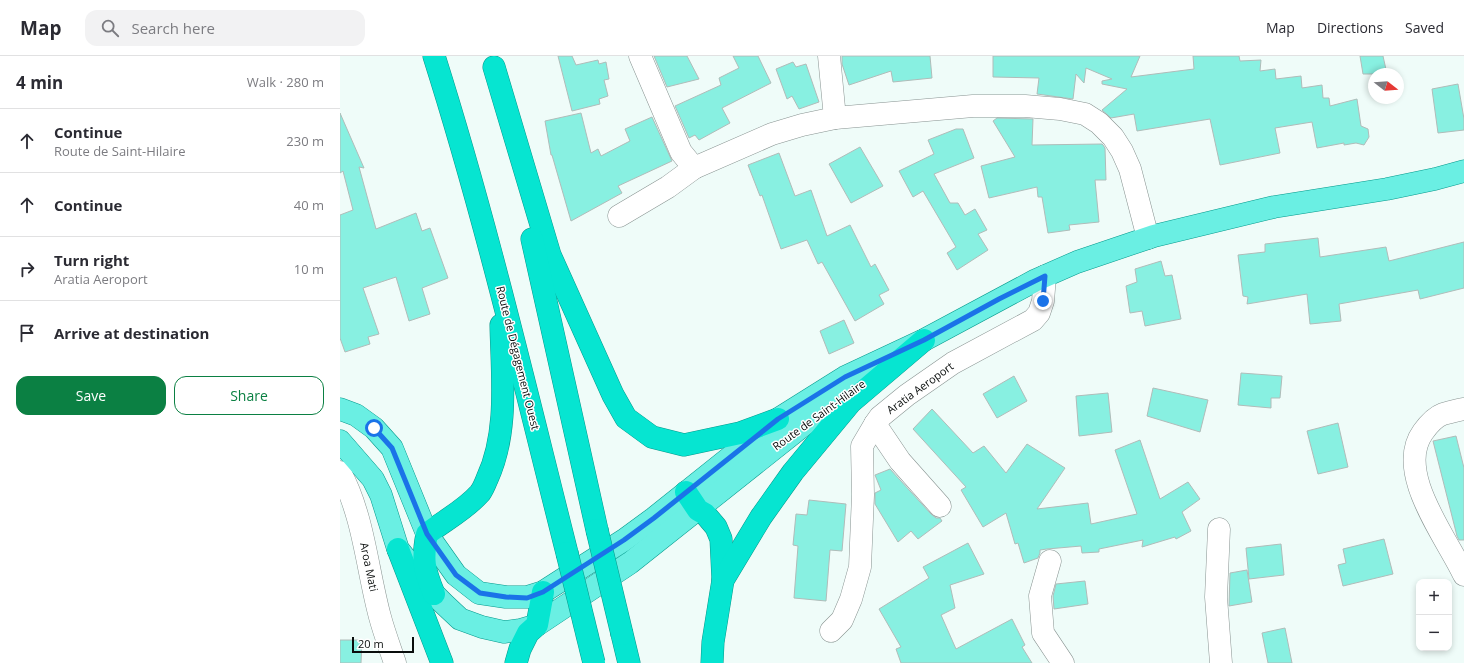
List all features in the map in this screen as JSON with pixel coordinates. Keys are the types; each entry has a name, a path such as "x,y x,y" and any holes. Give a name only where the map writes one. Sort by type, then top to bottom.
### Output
{"highway":[{"name":"Route de Dégagement Ouest","path":"434,56 483,220 594,663"},
{"path":"492,61 550,255 613,395 626,418 652,437 684,444 740,433 778,419"},
{"path":"492,61 629,663"},
{"path":"434,594 427,578 424,564 427,534 467,506 482,492 493,466 499,440 502,405 500,288"},
{"path":"723,580 761,517 793,472 851,402 924,340"},
{"path":"686,492 698,510 705,514 716,527 721,539 723,580 713,642 712,663"},
{"path":"398,549 442,663"},
{"path":"516,663 528,633 537,625 543,592"}],"main road":[{"path":"924,340 1045,276 1077,262 1148,238 1232,216 1274,207 1394,188 1464,171"},
{"name":"Route de Saint-Hilaire","path":"340,409 356,415 374,428 392,448 427,534 456,575 480,593 506,597 527,598 543,592 624,540 778,419 845,377 924,340"},
{"name":"Route de Saint-Hilaire","path":"340,441 373,479 381,495 398,549 434,594 460,619 482,627 504,632 520,630 537,625 630,563 815,416 924,340"}],"street":[{"path":"640,56 681,152 694,168"},
{"path":"829,56 835,118"},
{"path":"619,216 668,187 694,168 772,134 802,125 835,118 996,105 1060,109 1085,114 1099,123 1113,137 1122,151 1130,169 1148,238"},
{"name":"Aratia Aeroport","path":"831,631 842,620 851,599 860,567 863,495 862,446 875,424 880,417 907,395 953,363 1033,320 1040,313 1043,301 1045,276"},
{"path":"1464,409 1442,414 1429,423 1420,437 1415,452 1416,470 1420,489 1426,505 1464,575"},
{"path":"875,424 900,460 940,506"},
{"name":"Aroa Mati","path":"340,472 362,531 380,617 395,663"},
{"path":"1219,529 1216,597 1221,663"},
{"path":"1050,561 1040,596 1043,633 1063,663"}],"building":[{"path":"558,56 572,56 576,65 598,60 599,64 606,62 609,79 604,80 608,96 599,99 600,104 572,111"},
{"path":"654,56 687,56 699,79 667,87"},
{"path":"733,56 758,56 771,83 722,108 730,123 699,140 695,135 689,138 675,106 721,85 719,78 739,68"},
{"path":"842,56 930,56 932,78 893,82 891,71 849,85 842,64"},
{"path":"993,56 1140,56 1131,77 1194,69 1193,56 1239,56 1240,61 1261,60 1260,71 1275,69 1276,79 1301,76 1302,88 1322,85 1323,98 1329,98 1330,106 1357,99 1361,126 1368,129 1369,137 1364,145 1356,143 1344,145 1344,143 1317,148 1312,122 1275,128 1280,153 1220,165 1210,119 1137,131 1134,114 1111,118 1102,110 1127,89 1102,84 1102,81 1112,79 1086,68 1084,83 1076,74 1073,99 1037,94 1039,78 993,77"},
{"path":"1360,56 1383,56 1386,68 1368,68 1368,74 1363,74"},
{"path":"793,62 796,67 806,64 819,102 799,109 792,96 787,99 776,69"},
{"path":"1458,84 1464,119 1464,130 1438,133 1432,89"},
{"path":"340,113 364,168 359,167 376,229 416,213 422,231 430,228 448,278 422,288 430,314 409,321 396,277 363,288 379,334 368,337 370,344 345,352 340,338 340,215 353,210 343,171 340,173"},
{"path":"581,113 591,153 598,149 601,156 630,141 625,129 652,117 672,161 618,186 622,193 571,221 551,155 545,121"},
{"path":"997,118 1033,119 1032,145 1103,145 1105,148 1106,180 1095,180 1099,222 1069,225 1070,230 1048,233 1042,197 1038,197 1037,187 989,198 981,166 1015,157 993,121"},
{"path":"956,129 963,129 974,158 934,174 950,203 958,203 965,215 975,209 987,230 978,234 988,250 957,270 947,253 956,247 923,191 913,197 899,171 934,154 928,140"},
{"path":"860,147 883,186 851,203 829,164"},
{"path":"779,153 795,196 811,190 827,236 850,225 871,267 875,264 889,290 879,295 884,304 855,321 822,262 818,264 807,240 781,249 762,195 760,196 748,165"},
{"path":"1318,238 1320,257 1386,247 1389,261 1464,242 1464,288 1420,299 1418,290 1339,304 1341,321 1310,324 1307,294 1247,304 1248,297 1243,296 1238,255 1265,252 1265,244"},
{"path":"1161,261 1165,276 1172,275 1181,319 1145,326 1142,311 1130,313 1126,286 1137,282 1135,269"},
{"path":"844,320 854,343 829,354 820,331"},
{"path":"1241,373 1282,376 1280,398 1271,398 1271,408 1238,405"},
{"path":"1014,376 1027,401 997,418 983,394"},
{"path":"1153,388 1208,400 1200,432 1147,416"},
{"path":"1108,393 1112,432 1079,436 1076,396"},
{"path":"932,409 973,453 984,446 1006,473 1027,444 1065,468 1037,509 1088,503 1091,524 1137,514 1115,450 1140,440 1160,499 1188,482 1200,499 1182,512 1191,531 1176,539 1175,537 1142,547 1143,540 1099,549 1099,552 1082,553 1081,546 1040,550 1038,558 1024,563 1018,543 1015,544 1006,513 983,527 961,490 966,487 913,429"},
{"path":"1338,423 1348,467 1318,474 1307,431"},
{"path":"1456,436 1464,468 1464,540 1459,540 1457,536 1433,441"},
{"path":"890,469 931,514 936,518 940,518 942,521 918,539 911,531 898,542 875,504 875,493 881,490 875,475"},
{"path":"809,500 846,504 842,551 830,550 826,601 794,598 798,546 793,545 796,514 807,515"},
{"path":"1384,539 1393,574 1343,586 1338,565 1346,563 1343,549"},
{"path":"968,543 984,574 950,585 955,608 941,615 956,649 1012,619 1025,645 1022,647 1032,663 901,663 896,649 901,647 879,609 929,578 923,567"},
{"path":"1281,544 1284,575 1249,579 1246,548"},
{"path":"1247,570 1252,602 1229,606 1230,573"},
{"path":"1085,581 1088,604 1054,609 1053,596 1056,584"},
{"path":"1285,628 1292,663 1268,663 1262,633"},
{"path":"340,640 362,640 361,663 340,663"}],"route":[{"path":"374,428 392,448 427,534 456,575 480,593 506,597 527,598 543,592 624,540 654,518 778,419 845,377 924,340 1045,276 1043,301"}]}
